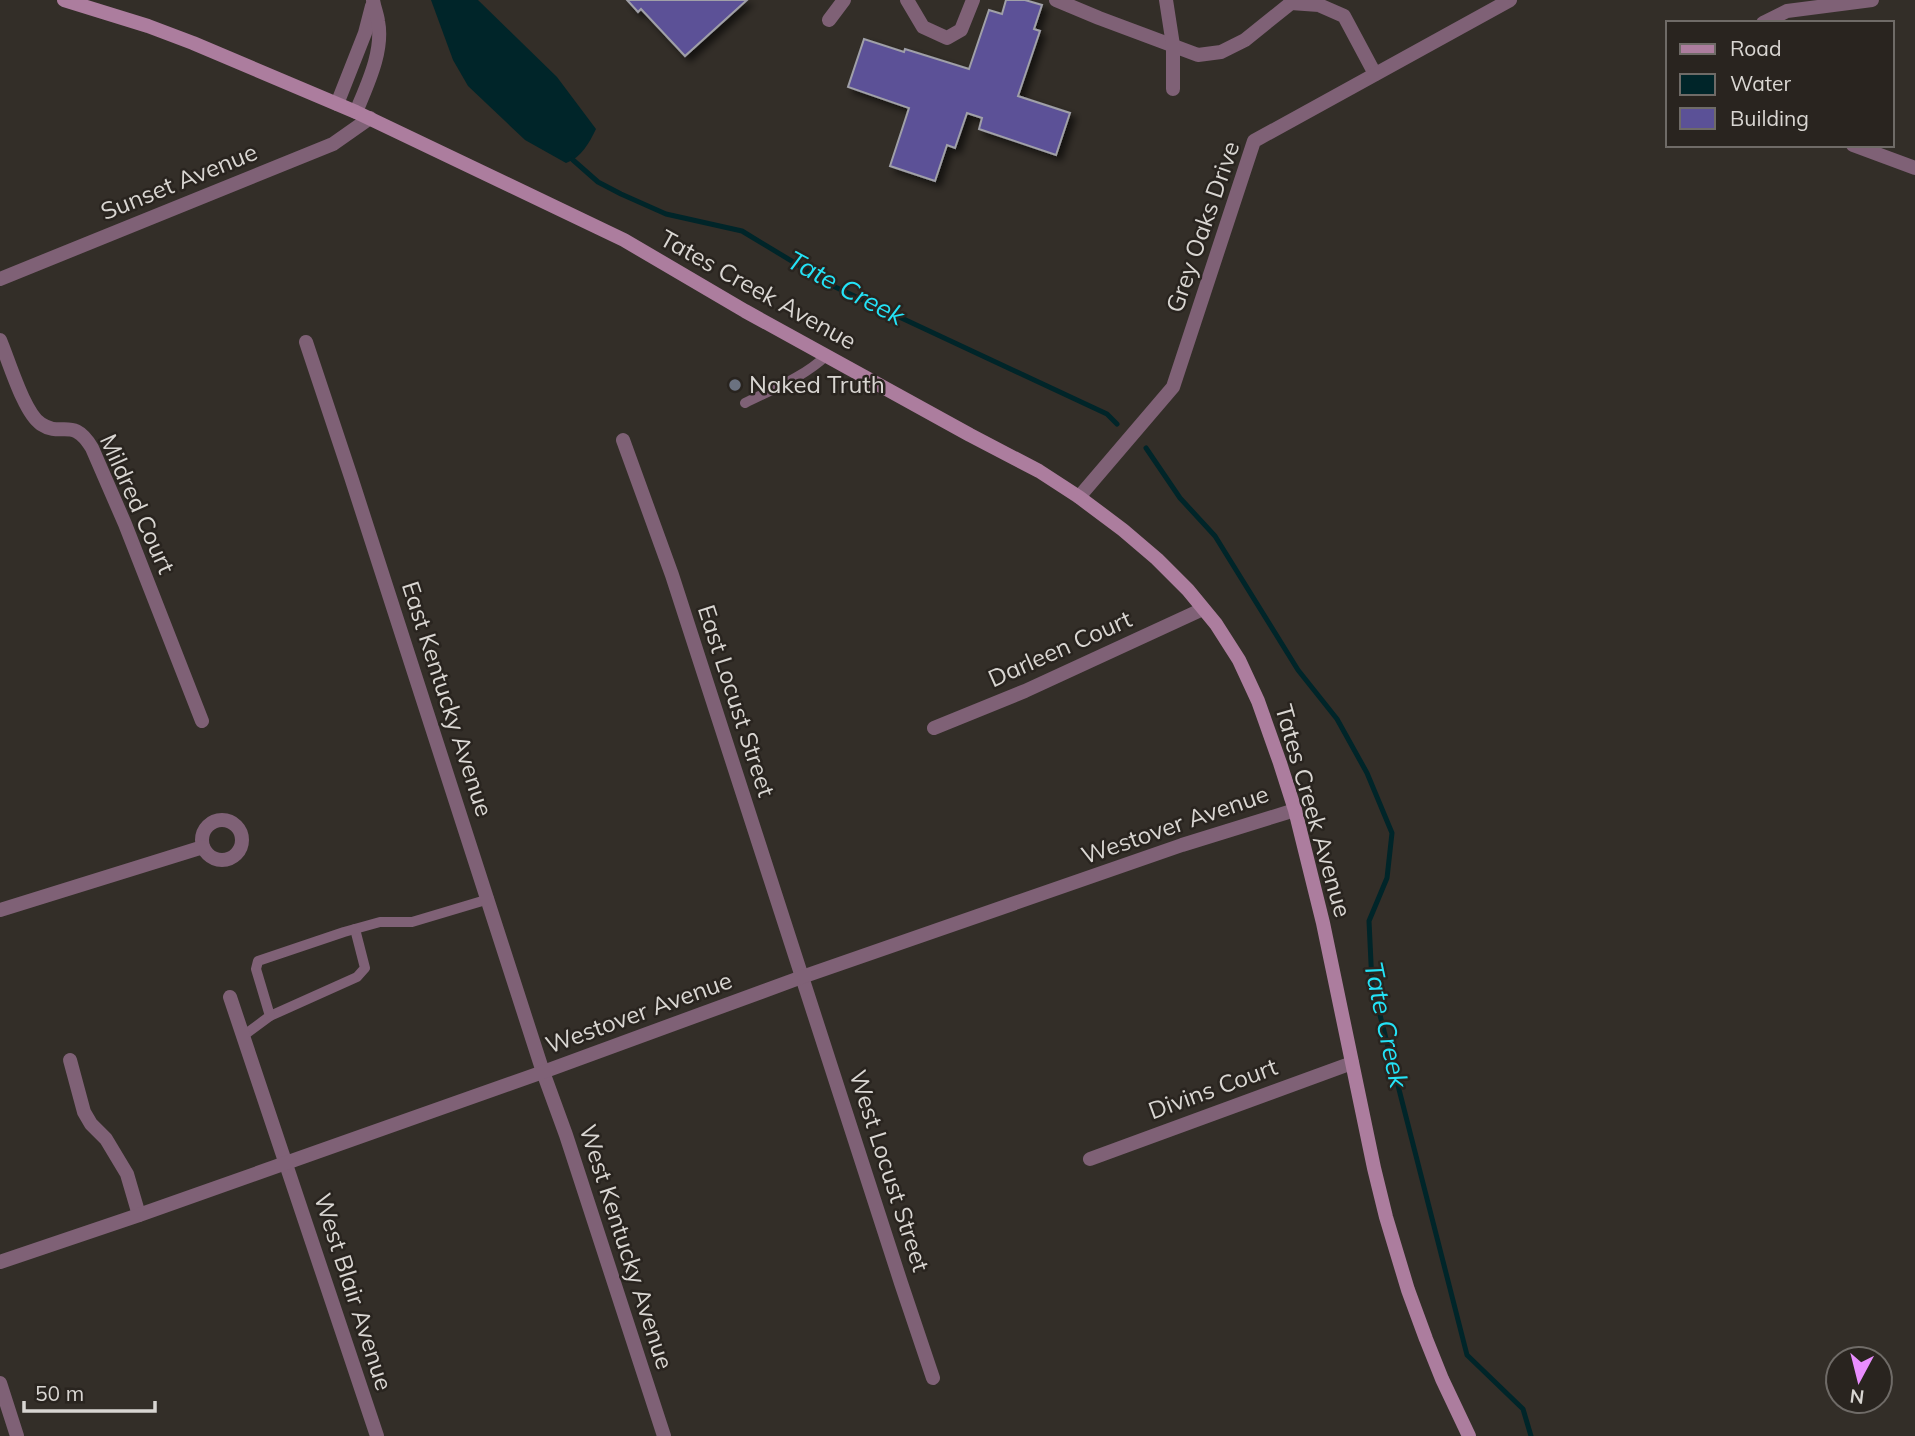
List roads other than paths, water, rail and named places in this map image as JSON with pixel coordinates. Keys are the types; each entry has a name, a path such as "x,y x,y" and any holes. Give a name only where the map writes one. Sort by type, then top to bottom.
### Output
{"main road":[{"name":"Tates Creek Avenue","path":"64,0 193,43 363,115 624,240 745,311 1039,471 1079,497 1157,558 1216,624 1239,660 1258,701 1294,810 1323,923 1374,1168 1400,1266 1438,1369 1469,1436"}],"street":[{"path":"337,104 365,33 373,0"},
{"path":"363,115 378,48 379,23 373,0"},
{"path":"830,20 844,0"},
{"path":"907,0 923,27 947,38 961,30 973,0"},
{"path":"1056,0 1198,55 1221,52 1245,40 1291,3 1319,5 1344,16 1375,74"},
{"path":"1166,0 1173,46 1173,89"},
{"name":"Grey Oaks Drive","path":"1079,497 1173,387 1254,141 1510,0"},
{"path":"1767,21 1787,11 1872,0"},
{"name":"Sunset Avenue","path":"0,279 333,144 363,115"},
{"path":"1858,147 1915,168"},
{"name":"Mildred Court","path":"0,340 33,418 43,426 76,430 92,448 125,524 202,721"},
{"name":"East Kentucky Avenue","path":"306,342 543,1072"},
{"name":"East Locust Street","path":"623,440 671,575 802,977"},
{"name":"Darleen Court","path":"934,727 1025,691 1203,609"},
{"name":"Westover Avenue","path":"0,1262 543,1072 802,977 1182,845 1294,810"},
{"path":"0,910 203,847"},
{"name":"West Locust Street","path":"802,977 933,1378"},
{"name":"West Blair Avenue","path":"230,997 377,1436"},
{"path":"70,1060 84,1112 91,1124 106,1139 127,1174 139,1215"},
{"name":"Divins Court","path":"1090,1158 1352,1063"},
{"name":"West Kentucky Avenue","path":"543,1072 664,1436"},
{"path":"0,1383 18,1436"}],"lane":[{"path":"745,403 798,376 827,355"},
{"path":"270,1016 256,969 258,961 380,922 412,922 489,899"},
{"path":"243,1036 270,1016 357,977 365,968 355,929"}],"water":[{"path":"431,0 478,0 557,77 596,129 581,153 566,163 525,140 468,86 453,60"}],"waterway":[{"name":"Tate Creek","path":"573,160 598,182 666,214 742,231 833,286 1107,414 1117,424"},
{"name":"Tate Creek","path":"1146,448 1180,498 1215,536 1298,670 1337,719 1367,773 1392,833 1387,878 1369,921 1372,984 1467,1355 1523,1409 1531,1436"}],"place":[{"name":"Naked Truth","path":"735,385"}]}
